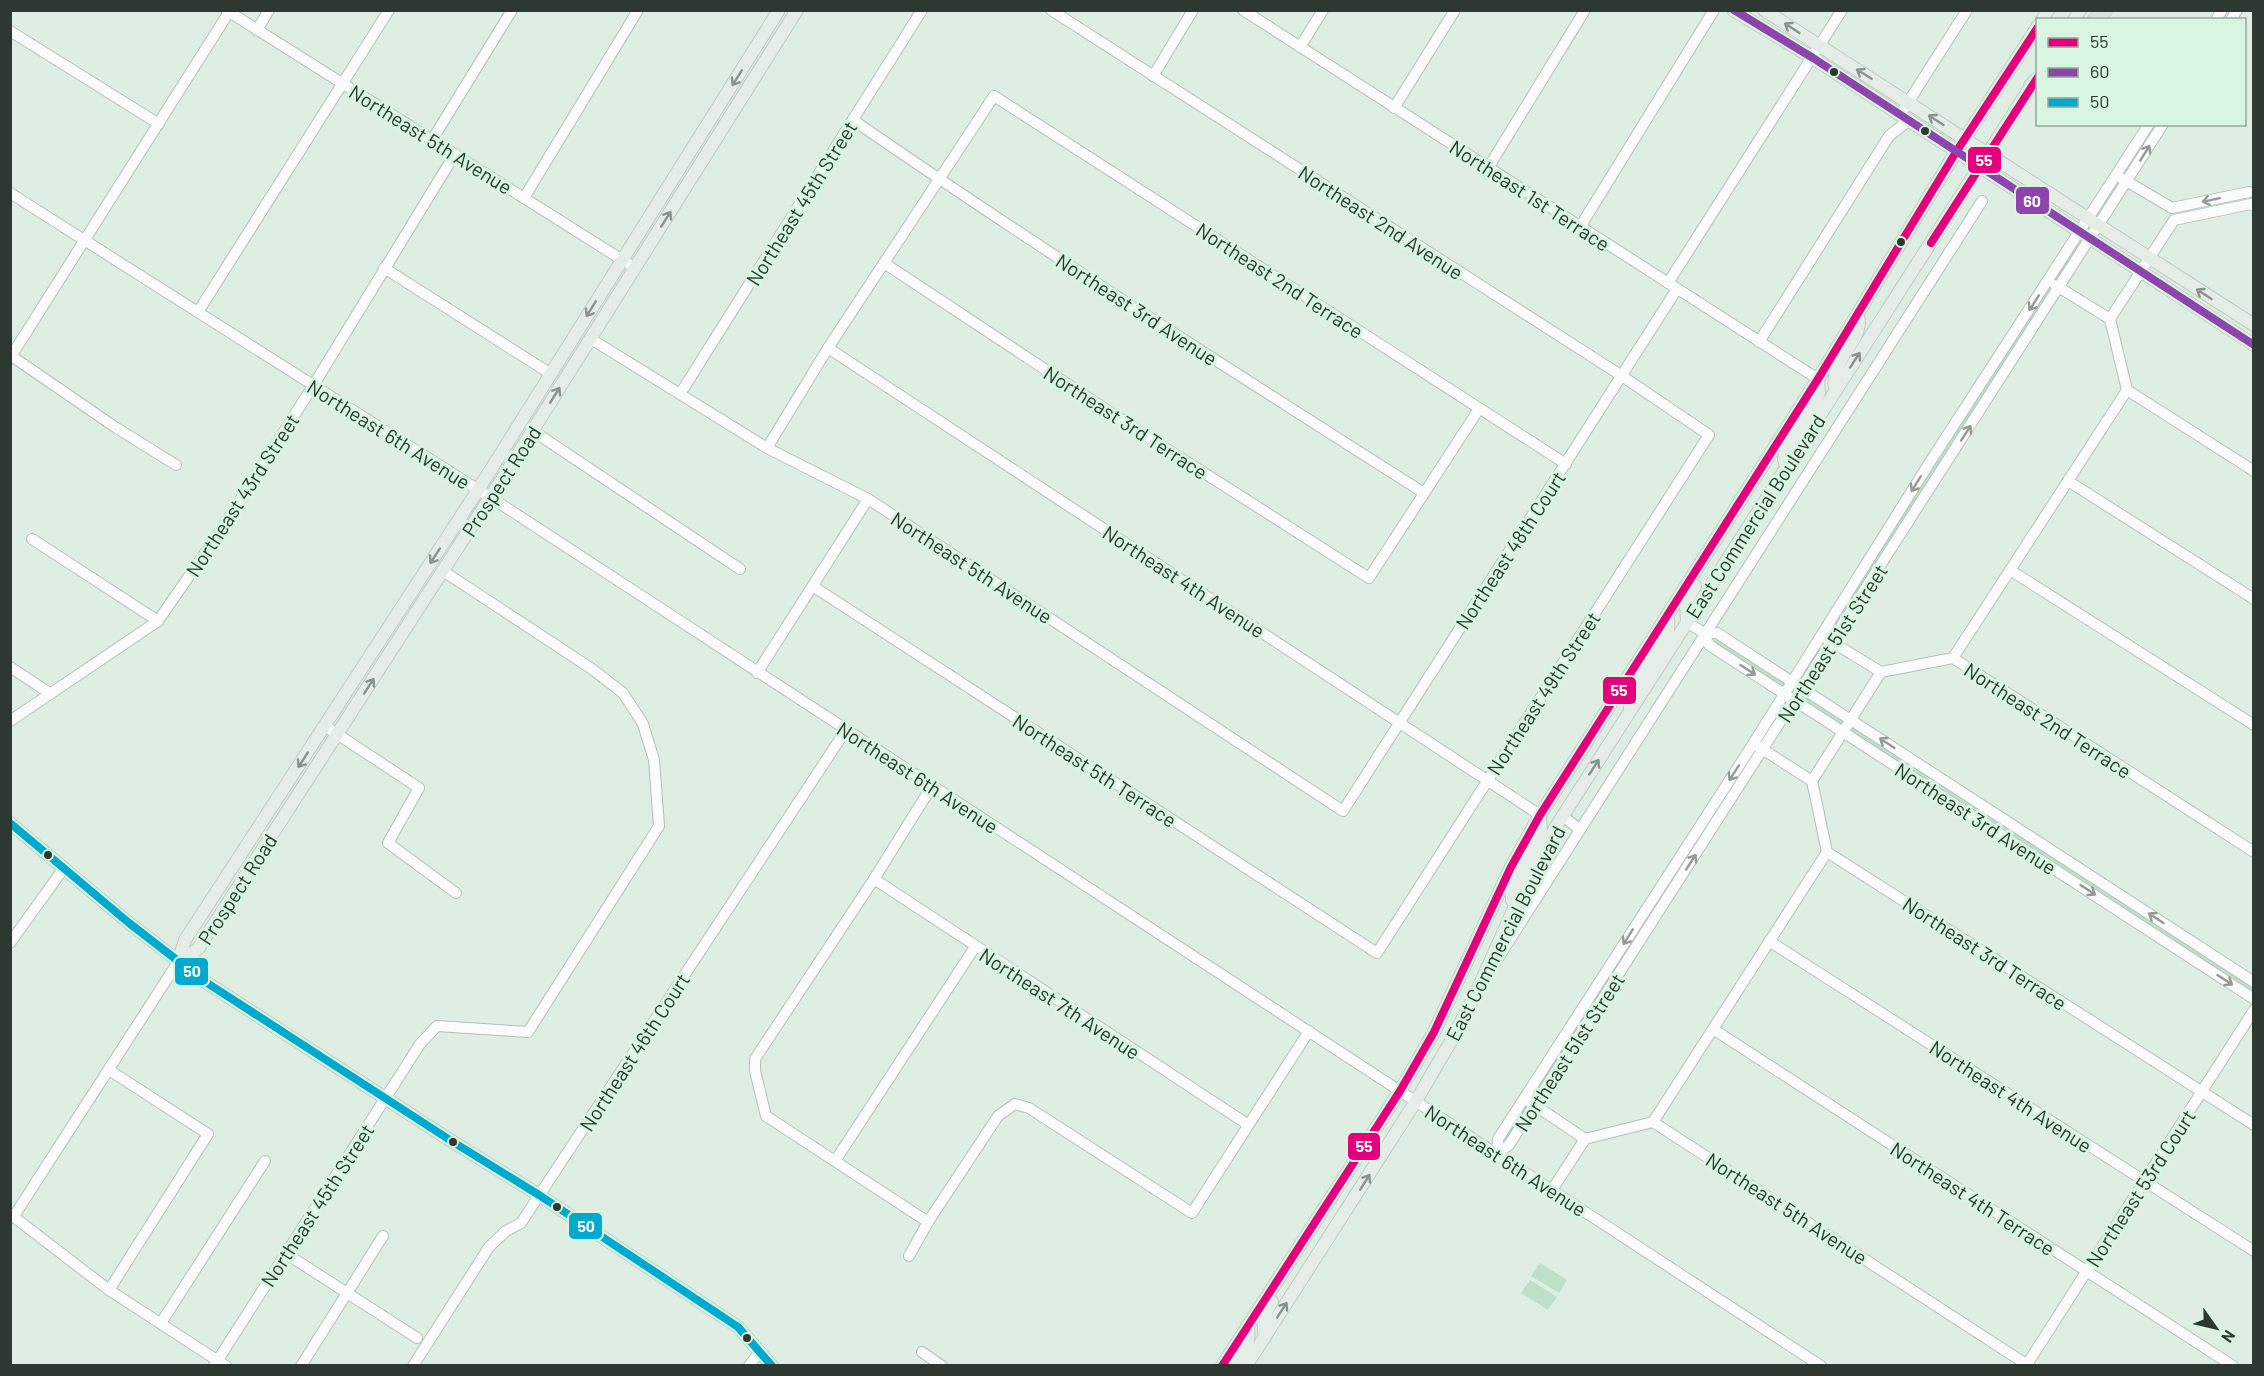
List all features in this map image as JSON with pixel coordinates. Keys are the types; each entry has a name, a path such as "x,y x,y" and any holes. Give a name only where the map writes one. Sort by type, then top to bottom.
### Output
{"main road":[{"name":"Prospect Road","path":"178,962 185,940 478,490 779,10"},
{"name":"Prospect Road","path":"178,962 198,949 533,431 797,10"},
{"path":"1733,10 1813,57 2253,345"},
{"path":"1764,10 2253,325"},
{"name":"East Commercial Boulevard","path":"1222,1365 1400,1090 1434,1032 1511,867 1540,815 1818,379 1964,139 2036,28"},
{"path":"768,29 780,37"},
{"name":"East Commercial Boulevard","path":"1246,1365 1416,1101 1451,1041 1477,991 1529,875 1563,816 2035,80"},
{"path":"1835,390 1834,373 1859,330 1858,315"},
{"path":"1786,467 1785,453 1818,398 1818,379"},
{"path":"1687,622 1686,602 1728,535 1727,521"},
{"path":"1630,710 1630,695 1667,636 1670,624 1667,615"},
{"path":"1563,816 1558,809 1558,801 1593,746 1594,730"},
{"path":"1516,904 1512,900 1512,890 1541,834 1540,815"},
{"path":"10,822 129,924 178,962 272,1027 539,1195 738,1327 772,1365"},
{"path":"1265,1337 1262,1324 1267,1309 1304,1252 1308,1232"},
{"path":"1234,1365 1249,1339 1250,1333 1247,1326"}],"street":[{"path":"257,30 269,10"},
{"path":"198,312 389,10"},
{"path":"432,140 512,10"},
{"path":"524,198 638,10"},
{"name":"Northeast 45th Street","path":"680,394 922,10"},
{"name":"Northeast 2nd Avenue","path":"1052,10 1622,376 1709,435"},
{"path":"1153,76 1193,10"},
{"name":"Northeast 1st Terrace","path":"1243,10 1818,379"},
{"path":"1300,47 1323,10"},
{"path":"1394,108 1455,10"},
{"path":"1488,168 1585,10"},
{"path":"1580,227 1714,10"},
{"name":"Northeast 48th Court","path":"1343,811 1622,376 1672,286 1842,10"},
{"path":"1759,342 1889,136 1904,118 1908,102 1967,10"},
{"path":"176,465 115,427 11,356 228,11"},
{"name":"Northeast 5th Avenue","path":"228,11 635,268"},
{"path":"10,31 159,124"},
{"name":"Northeast 2nd Terrace","path":"938,179 994,96 1566,464"},
{"name":"Northeast 3rd Avenue","path":"853,120 938,179 1195,348 1424,493"},
{"path":"2094,222 2117,175 2148,126"},
{"path":"2094,222 2127,182 2162,126"},
{"name":"Northeast 43rd Street","path":"10,721 158,621 221,530 313,386 456,154"},
{"path":"2117,175 2172,208 2251,189 2252,205 2174,220"},
{"path":"767,448 828,348 938,179"},
{"name":"Northeast 6th Avenue","path":"10,193 478,490 1821,1365"},
{"path":"1477,991 1982,201"},
{"path":"2110,319 2174,220 2172,208"},
{"name":"Northeast 51st Street","path":"1497,1154 1498,1139 1657,889 1785,694 1930,462 2048,281 2094,222"},
{"name":"Northeast 51st Street","path":"1497,1154 1509,1145 1535,1106 1803,689 2059,288 2084,236"},
{"name":"Northeast 3rd Terrace","path":"884,263 1140,432 1369,578 1424,493"},
{"path":"384,268 551,374"},
{"path":"2048,281 2110,319 2127,390 2253,471"},
{"name":"Northeast 5th Avenue","path":"591,339 767,448 868,499 1343,811"},
{"name":"Northeast 4th Avenue","path":"828,348 1540,815"},
{"path":"1835,390 1853,402"},
{"path":"1953,658 2127,390"},
{"path":"1424,493 1479,409"},
{"path":"533,431 740,568"},
{"name":"Northeast 49th Street","path":"1377,953 1709,435"},
{"path":"1930,462 1943,470"},
{"path":"2068,481 2253,599"},
{"path":"757,673 814,587 868,499"},
{"path":"32,539 158,621"},
{"path":"2010,570 2253,725"},
{"name":"Northeast 45th Street","path":"219,1364 285,1253 420,1044 437,1026 528,1032 659,826 654,760 643,724 623,693 592,669 443,571"},
{"name":"Northeast 5th Terrace","path":"814,587 1377,953"},
{"name":"Northeast 3rd Avenue","path":"1687,622 1704,633 1710,645 2253,999"},
{"name":"Northeast 3rd Avenue","path":"1704,633 1717,633 2253,982"},
{"path":"1552,1190 1585,1138 1653,1122 1827,852 1812,781 1881,672 1822,636"},
{"name":"Northeast 2nd Terrace","path":"1881,672 1953,658 2253,852"},
{"path":"10,667 51,694"},
{"path":"325,726 419,788 388,843 456,893"},
{"name":"Northeast 46th Court","path":"413,1365 489,1248 506,1231 521,1222 846,730"},
{"path":"1753,744 1812,781"},
{"path":"928,1222 766,1116 755,1071 755,1059 874,879 932,786"},
{"path":"1563,816 1580,830"},
{"name":"Northeast 3rd Terrace","path":"1827,852 2253,1125"},
{"path":"2048,865 2056,853"},
{"path":"10,943 64,868"},
{"name":"Northeast 7th Avenue","path":"874,879 1247,1124"},
{"path":"1657,889 1669,897"},
{"name":"Northeast 4th Avenue","path":"1769,941 2253,1251"},
{"path":"835,1161 975,947"},
{"path":"2197,962 2205,950"},
{"path":"178,962 12,1215 109,1290 219,1364"},
{"name":"Northeast 53rd Court","path":"2028,1365 2253,1010"},
{"name":"Northeast 4th Terrace","path":"1713,1029 2233,1365"},
{"path":"909,1256 928,1222 998,1116 1014,1104 1029,1108 1192,1212 1309,1031"},
{"path":"109,1070 208,1134 109,1290"},
{"path":"1524,1099 1585,1138"},
{"name":"Northeast 5th Avenue","path":"1653,1122 2028,1365"},
{"path":"161,1323 265,1161"},
{"path":"301,1365 383,1236"},
{"path":"285,1253 417,1338"},
{"path":"749,1365 760,1350"},
{"path":"922,1352 942,1365"}],"green space":[{"path":"2076,243 2082,246 1800,691 2253,985 2253,994 1795,698 1508,1141 1503,1137 1787,693 1712,644 1717,637 1792,685"},
{"path":"1540,1263 1567,1280 1559,1293 1531,1276"},
{"path":"1530,1280 1557,1297 1548,1310 1521,1293"}],"transit line":[{"name":"60","path":"1734,10 1813,58 2254,345"},
{"name":"55","path":"1222,1366 1400,1091 1434,1032 1511,867 1540,815 1818,379 1956,152 2036,30"},
{"name":"55","path":"1931,243 2036,80"},
{"name":"50","path":"10,823 129,923 204,981 539,1195 738,1327 772,1366"}]}
